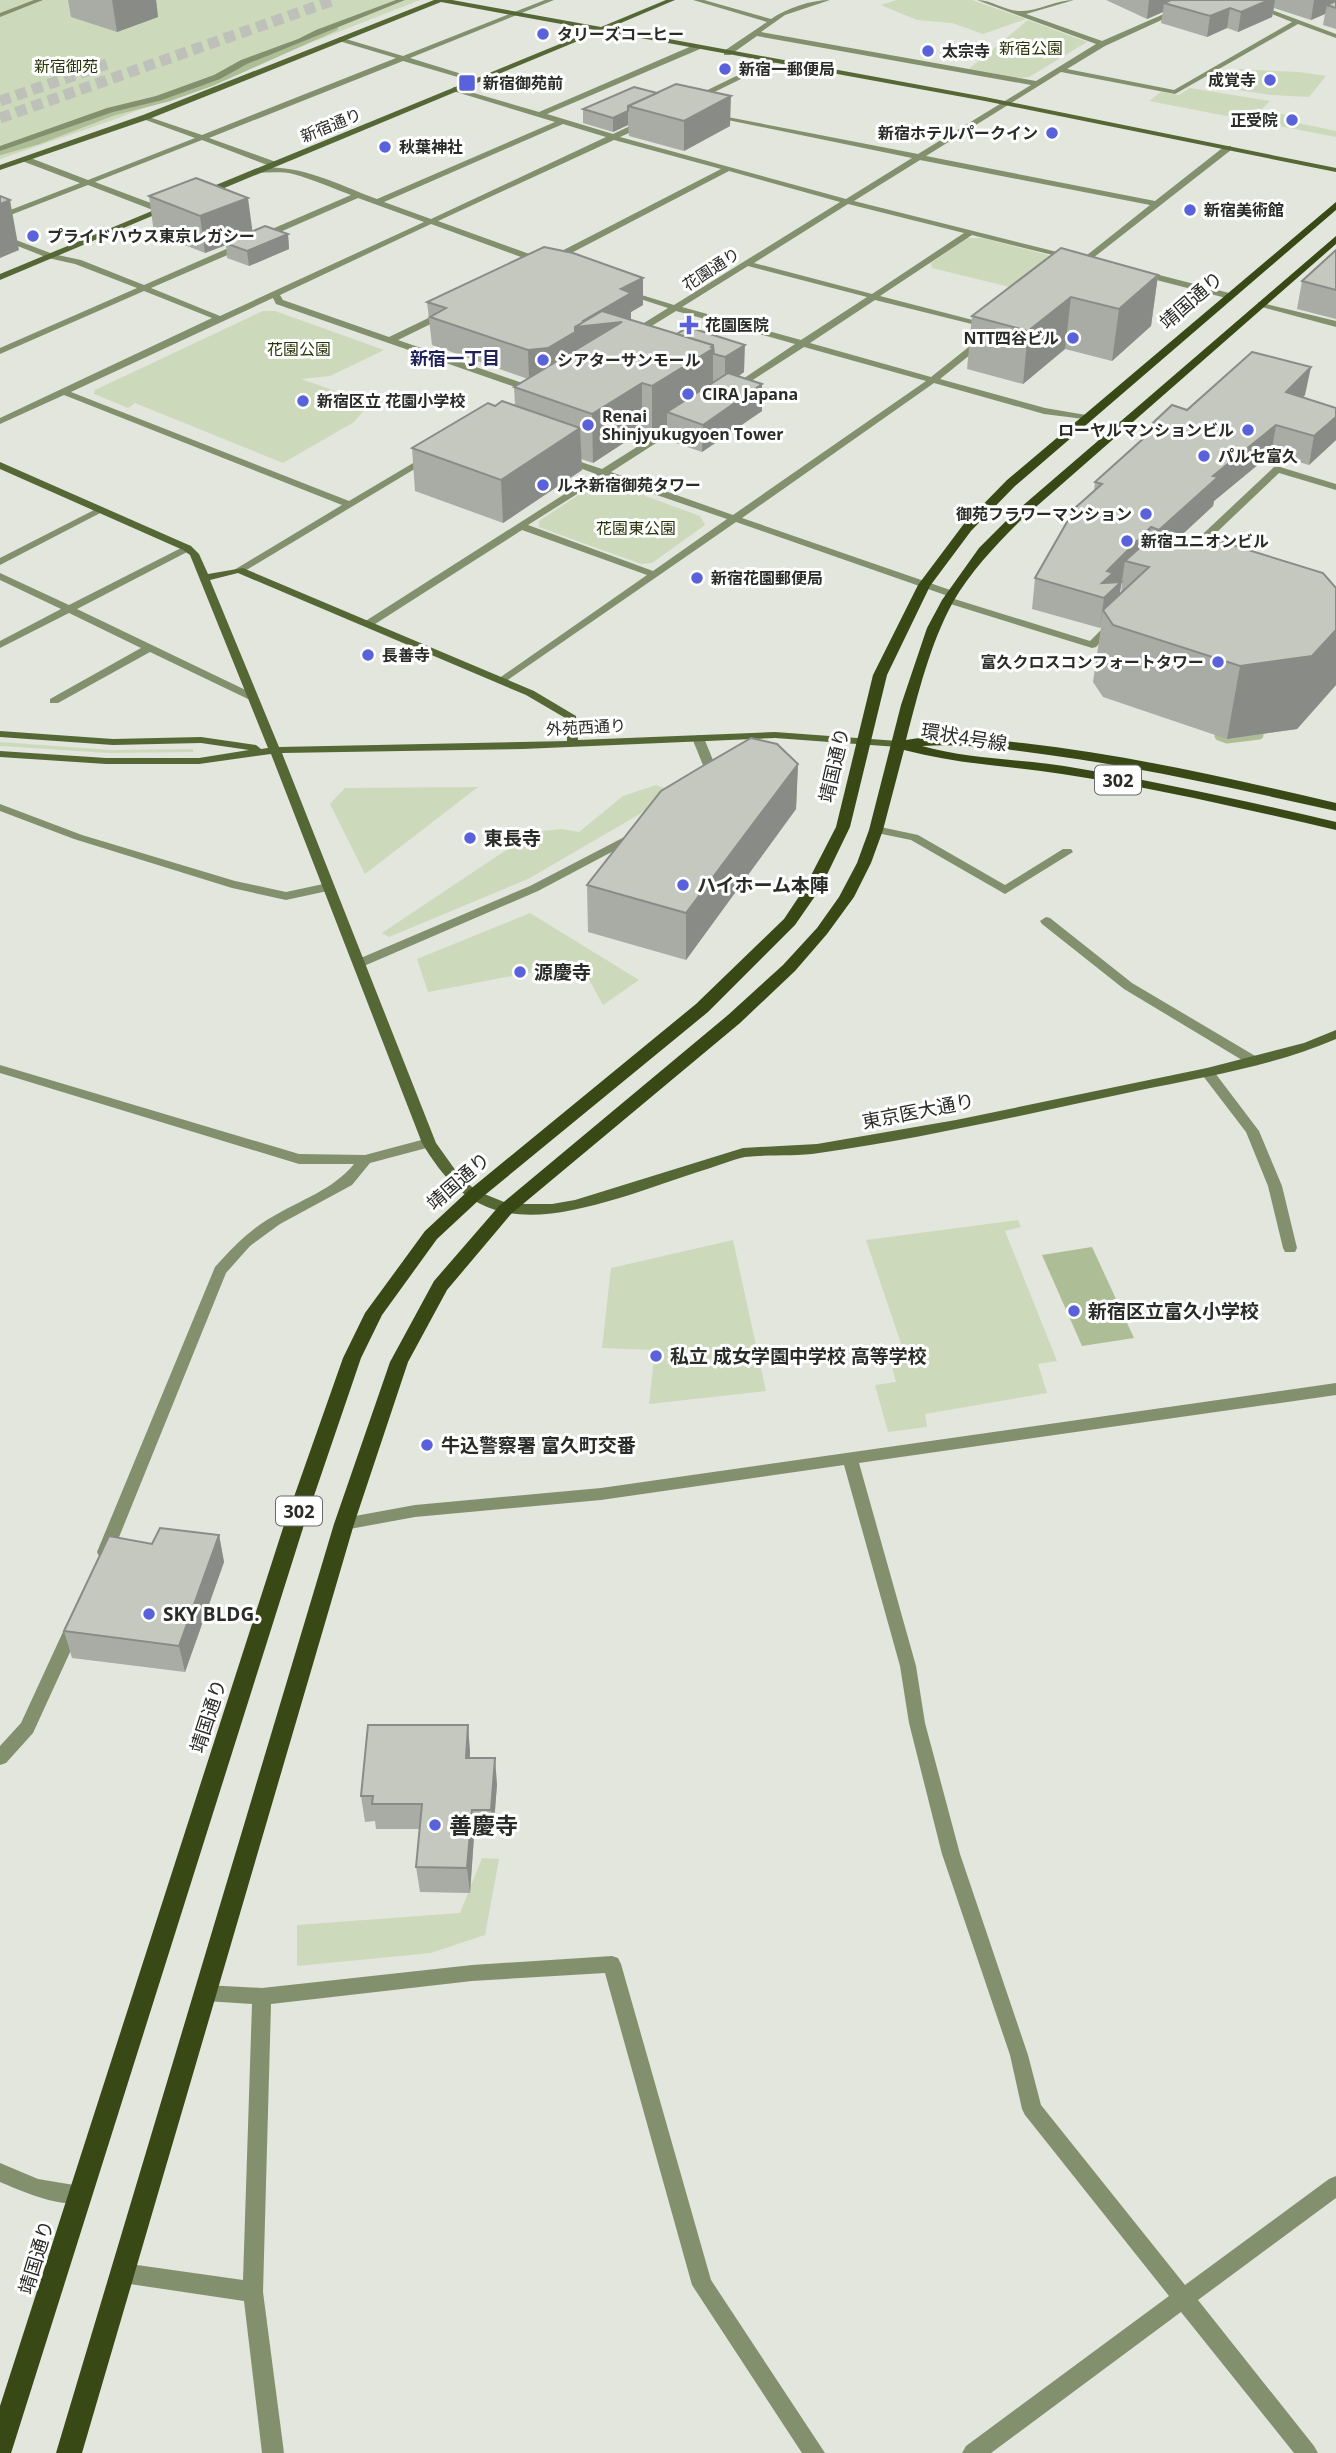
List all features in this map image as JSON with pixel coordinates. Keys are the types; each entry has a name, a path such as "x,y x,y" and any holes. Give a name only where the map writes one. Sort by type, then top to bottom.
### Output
{"main road":[{"name":"靖国通り","path":"69,2453 344,1524 399,1362 420,1320 440,1286 505,1210 734,1019 789,968 822,931 846,897 864,863 876,830 923,659 950,597 984,551 1230,296 1336,205"},
{"name":"靖国通り","path":"0,2447 289,1541 352,1358 374,1313 431,1236 474,1195 702,1008 758,957 790,922 812,889 843,827 880,675 925,585 976,519 1011,484 1107,421 1261,304 1336,239"},
{"name":"環状4号線","path":"898,744 948,739 1091,756 1336,807"},
{"name":"環状4号線","path":"898,744 942,756 1062,770 1203,795 1336,826"}],"street":[{"path":"0,15 40,0"},
{"path":"0,149 110,110 159,98 217,77 244,62 301,41 318,31 402,0"},
{"path":"0,168 146,117 440,0 1005,103 1336,170"},
{"path":"0,217 551,0"},
{"name":"新宿通り","path":"197,196 672,0"},
{"path":"696,0 770,21"},
{"path":"727,52 783,14 827,0"},
{"path":"980,0 1102,44"},
{"path":"1018,14 1071,0"},
{"name":"花園通り","path":"624,340 1102,44 1202,0"},
{"path":"1239,0 1336,36"},
{"path":"1261,8 1270,4"},
{"path":"1061,69 1175,92 1297,22"},
{"path":"1310,26 1318,22"},
{"path":"754,33 1038,83"},
{"path":"342,39 475,81"},
{"path":"541,114 697,47"},
{"path":"685,103 774,61"},
{"path":"456,89 614,137 845,201 1099,263"},
{"path":"701,114 1157,204"},
{"path":"146,117 273,164"},
{"path":"0,421 433,223 650,120"},
{"path":"377,202 563,121"},
{"path":"1067,275 1228,148"},
{"path":"25,159 161,210"},
{"path":"534,269 727,169"},
{"path":"257,171 286,170 360,194 559,267"},
{"path":"0,351 360,194"},
{"path":"0,277 173,205"},
{"path":"728,392 971,232"},
{"path":"0,236 144,288 216,317 216,322"},
{"path":"502,681 933,380 997,329 746,263"},
{"path":"1126,270 1230,296"},
{"path":"611,286 676,308 1058,415 1107,421"},
{"path":"276,295 279,302 389,341 524,387 543,387 522,400"},
{"path":"1261,304 1336,324"},
{"path":"389,341 450,311"},
{"path":"64,392 349,504"},
{"path":"368,624 694,414"},
{"path":"205,578 239,570 442,449"},
{"path":"552,455 1092,645 1121,617"},
{"path":"0,465 187,548 194,554 360,963 429,1143 446,1174 474,1195 505,1210"},
{"path":"1180,562 1277,469 1336,487"},
{"path":"0,562 101,510"},
{"path":"521,526 655,575"},
{"path":"0,645 187,548"},
{"path":"239,570 530,694 572,718 573,744"},
{"path":"0,576 252,697"},
{"path":"54,701 149,648"},
{"name":"外苑西通り","path":"0,734 113,742 201,740 275,750"},
{"name":"外苑西通り","path":"0,754 106,761 198,761 275,750 573,744 775,735 898,744"},
{"path":"698,738 718,787 706,794"},
{"path":"0,807 78,837 232,884 286,896 328,887"},
{"path":"360,963 519,897 584,865 651,826"},
{"path":"876,830 914,836 1005,890 1067,852"},
{"path":"1046,921 1128,986 1252,1060"},
{"name":"東京医大通り","path":"505,1210 576,1205 743,1153 817,1149 956,1124 1207,1072 1308,1046 1336,1034"},
{"path":"0,1069 299,1159 365,1160 429,1143"},
{"path":"1207,1072 1252,1131 1275,1186 1290,1248"},
{"path":"97,1572 220,1270 245,1243 275,1221 347,1182 365,1160"},
{"path":"344,1524 415,1511 601,1493 1336,1389"},
{"path":"850,1458 908,1665 917,1723 951,1854 1019,2055 1032,2109 1307,2453"},
{"path":"0,1758 27,1728 81,1609"},
{"path":"205,1993 262,1996 472,1973 612,1964 702,2285 814,2453"},
{"path":"262,1996 253,2292 272,2453"},
{"path":"0,2172 38,2188 79,2194"},
{"path":"973,2453 1336,2186"},
{"path":"123,2273 253,2292"}],"green space":[{"name":"新宿御苑","path":"0,0 420,0 113,120 0,159"},
{"path":"897,0 972,0 1026,19 983,34 952,23 917,20 881,5"},
{"name":"新宿公園","path":"1028,20 1087,42 1029,77 969,69"},
{"name":"成覚寺","path":"1235,69 1326,76 1309,97 1271,95 1204,85"},
{"name":"正受院","path":"1190,88 1270,101 1261,110 1292,116 1288,121 1336,131 1336,137 1149,101 1161,92 1179,95"},
{"path":"967,238 982,238 1059,258 1022,290 932,268 931,263"},
{"name":"花園公園","path":"263,311 275,311 384,350 330,376 301,379 364,401 365,409 354,422 283,463 135,403 128,408 94,394 95,390"},
{"name":"花園東公園","path":"610,483 700,516 705,525 652,563 641,564 539,527 539,521 595,484"},
{"path":"0,742 111,750 193,749 193,752 109,753 0,746"},
{"path":"656,785 676,793 528,879 389,937 382,933 533,832 562,829 579,832 623,796"},
{"path":"478,787 365,874 330,804 345,788"},
{"path":"530,913 639,980 603,1005 580,963 428,992 417,959"},
{"path":"1018,1220 1021,1227 1005,1231 1057,1361 1038,1364 1047,1393 925,1414 927,1427 888,1432 875,1385 896,1382 891,1363 907,1361 866,1240"},
{"path":"733,1240 766,1391 649,1404 655,1350 602,1348 611,1268"},
{"path":"482,1858 499,1859 485,1935 431,1953 297,1966 297,1925 460,1913"}],"shaded area":[{"path":"1092,1247 1134,1338 1082,1346 1042,1255"}],"building":[{"path":"1171,0 1269,0 1241,12 1230,8 1210,16 1164,3"},
{"path":"1336,1 1336,8 1327,5"},
{"path":"676,84 731,96 684,121 628,106"},
{"path":"634,87 657,93 628,106 628,111 613,118 583,109"},
{"path":"196,178 248,198 200,216 149,196"},
{"path":"0,196 10,200 0,204"},
{"path":"265,226 288,234 247,251 225,243"},
{"path":"544,247 573,253 643,278 621,289 631,293 583,321 575,327 575,332 548,348 528,350 430,317 446,308 427,302"},
{"path":"1061,248 1158,275 1119,309 1071,297 1028,331 972,316"},
{"path":"1336,250 1336,290 1302,281"},
{"path":"602,311 713,345 711,347 714,348 652,386 642,383 592,414 514,387 622,322 575,327"},
{"path":"688,327 745,345 725,357 714,354 713,345 677,334"},
{"path":"1252,352 1311,367 1286,392 1336,408 1336,417 1314,436 1276,425 1213,476 1218,477 1159,530 1151,527 1107,571 1113,573 1102,583 1121,582 1104,598 1035,578 1075,508 1102,484 1095,482 1145,437 1140,435 1172,405 1187,410"},
{"path":"728,373 762,384 703,425 667,412"},
{"path":"502,401 580,428 501,480 412,448 488,403 495,406"},
{"path":"1206,537 1323,573 1336,588 1336,630 1312,656 1240,666 1113,625 1103,610 1149,567 1125,561 1147,541 1170,547 1180,538"},
{"path":"751,738 777,744 798,764 686,913 587,885 661,791"},
{"name":"SKY BLDG.","path":"160,1528 219,1535 179,1646 64,1631 109,1536 152,1544"},
{"name":"善慶寺","path":"368,1725 468,1725 466,1758 495,1758 491,1810 472,1810 467,1868 416,1867 422,1804 372,1804 373,1796 361,1796"}],"waterway":[{"path":"0,152 39,141 115,112 170,98 212,83 335,28"},
{"path":"1219,736 1227,739 1259,735"}],"tunnel":[{"path":"0,118 334,0"},
{"path":"0,101 107,64"}],"place":[{"name":"タリーズコーヒー","path":"543,34"},
{"name":"太宗寺","path":"928,51"},
{"name":"新宿一郵便局","path":"725,69"},
{"name":"成覚寺","path":"1270,80"},
{"name":"新宿御苑前","path":"467,83"},
{"name":"正受院","path":"1292,120"},
{"name":"新宿ホテルパークイン","path":"1052,133"},
{"name":"秋葉神社","path":"385,147"},
{"name":"新宿美術館","path":"1190,210"},
{"name":"プライドハウス東京レガシー","path":"33,236"},
{"name":"花園医院","path":"689,325"},
{"name":"NTT四谷ビル","path":"1073,338"},
{"name":"シアターサンモール","path":"543,360"},
{"name":"CIRA Japana","path":"688,394"},
{"name":"新宿区立 花園小学校","path":"303,401"},
{"name":"Renai Shinjyukugyoen Tower","path":"588,425"},
{"name":"ローヤルマンションビル","path":"1248,430"},
{"name":"パルセ富久","path":"1204,456"},
{"name":"ルネ新宿御苑タワー","path":"543,485"},
{"name":"御苑フラワーマンション","path":"1146,514"},
{"name":"新宿ユニオンビル","path":"1127,541"},
{"name":"新宿花園郵便局","path":"697,578"},
{"name":"長善寺","path":"368,655"},
{"name":"富久クロスコンフォートタワー","path":"1218,662"},
{"name":"東長寺","path":"470,838"},
{"name":"ハイホーム本陣","path":"683,885"},
{"name":"源慶寺","path":"520,972"},
{"name":"新宿区立富久小学校","path":"1074,1311"},
{"name":"私立 成女学園中学校 高等学校","path":"656,1356"},
{"name":"牛込警察署 富久町交番","path":"427,1445"},
{"name":"SKY BLDG.","path":"149,1614"},
{"name":"善慶寺","path":"435,1825"}],"district":[{"name":"新宿一丁目","path":"455,358"}]}
